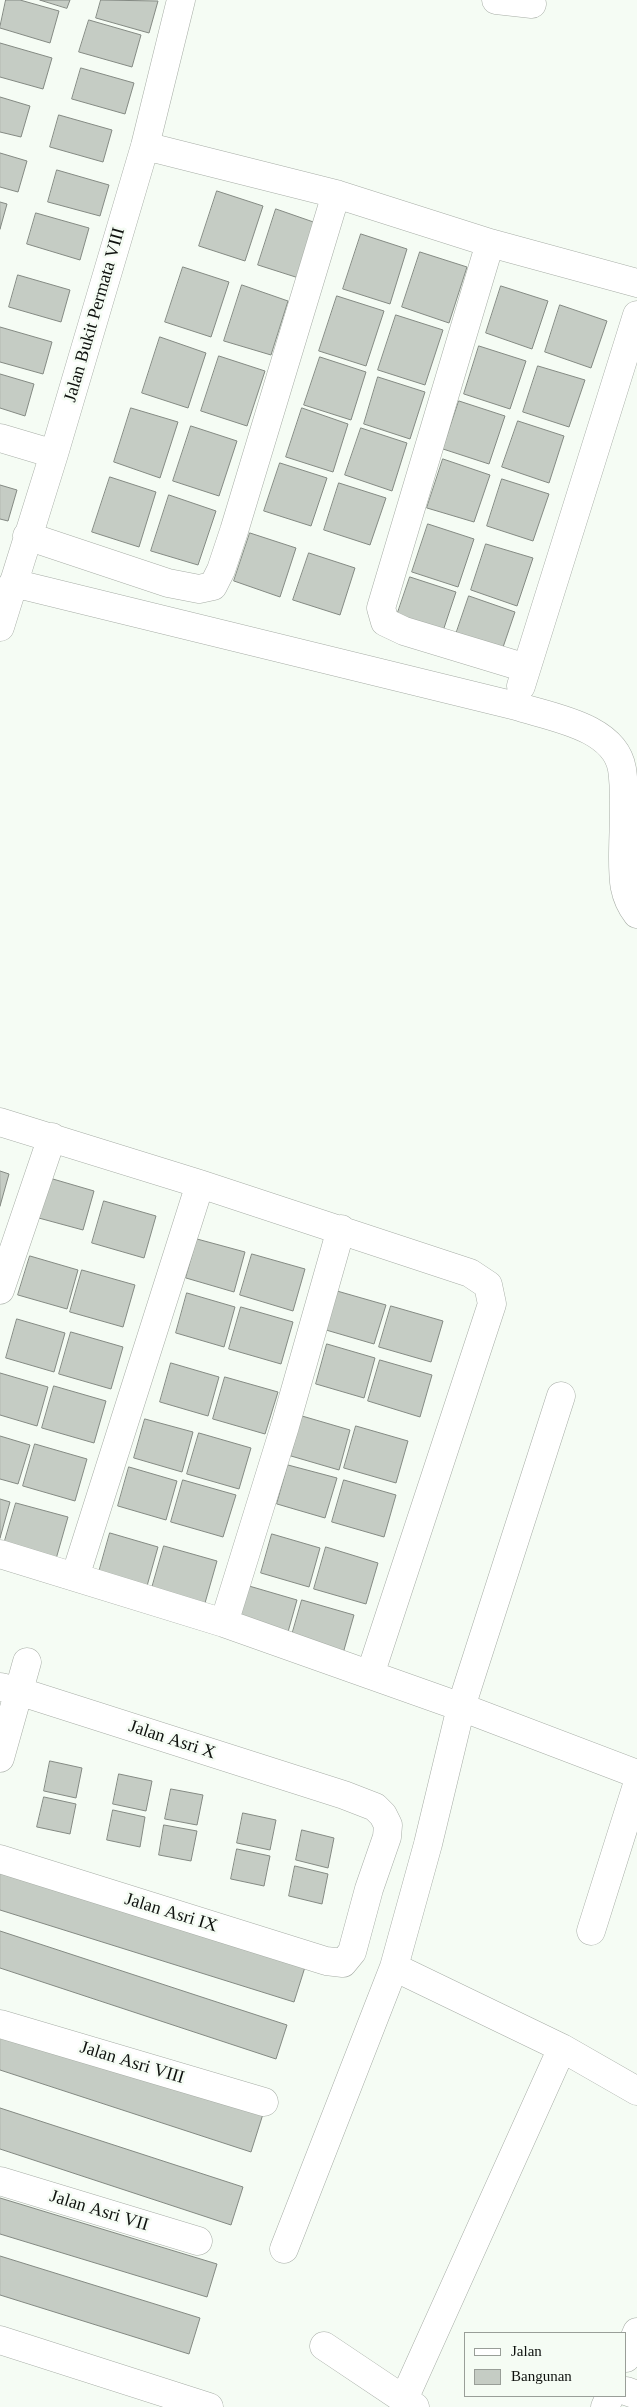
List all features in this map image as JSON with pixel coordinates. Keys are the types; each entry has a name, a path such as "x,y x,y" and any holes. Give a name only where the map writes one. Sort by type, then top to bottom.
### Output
{"street":[{"name":"Jalan Bukit Permata VIII","path":"0,626 54,454 145,146 181,0"},
{"path":"496,0 532,4"},
{"path":"145,146 336,194 490,243 637,283"},
{"path":"27,536 168,583 199,589 214,586 234,531 336,194"},
{"path":"490,243 381,608 385,622 404,631 526,668"},
{"path":"516,706 526,668 637,315"},
{"path":"0,438 54,454"},
{"path":"13,582 516,706 588,729 614,749 622,768 623,874 628,902 637,914"},
{"path":"0,1122 200,1184 470,1273 488,1285 492,1304 370,1675"},
{"path":"0,1290 52,1137"},
{"path":"75,1577 200,1184"},
{"path":"224,1623 285,1426 341,1230"},
{"path":"284,2249 394,1967 428,1844 460,1707 561,1396"},
{"path":"0,1554 224,1623 460,1707 637,1774"},
{"path":"0,1758 9,1689 26,1662"},
{"name":"Jalan Asri X","path":"9,1689 344,1794 375,1807 383,1815 388,1825 387,1837 369,1889 352,1952 343,1963"},
{"path":"591,1931 637,1785"},
{"name":"Jalan Asri IX","path":"0,1859 326,1961 343,1963"},
{"path":"394,1967 562,2048 637,2090"},
{"name":"Jalan Asri VIII","path":"0,2024 264,2102"},
{"path":"324,2346 409,2403 562,2048"},
{"name":"Jalan Asri VII","path":"0,2181 198,2240"},
{"path":"627,2356 637,2332"},
{"path":"0,2340 209,2407"}],"building":[{"path":"6,0 20,0 59,11 50,43 0,28"},
{"path":"40,0 70,0 67,8"},
{"path":"101,0 158,1 149,33 96,18"},
{"path":"89,20 141,35 132,67 79,52"},
{"path":"0,43 52,58 43,89 0,77"},
{"path":"81,68 134,83 125,114 72,99"},
{"path":"0,97 30,106 21,137 0,132"},
{"path":"59,115 112,130 103,162 50,147"},
{"path":"0,153 27,161 18,192 0,187"},
{"path":"57,170 109,185 100,216 48,202"},
{"path":"217,191 263,206 245,261 199,246"},
{"path":"0,202 7,204 0,229"},
{"path":"276,209 322,225 305,280 258,265"},
{"path":"36,213 89,228 80,260 27,244"},
{"path":"361,234 407,249 390,304 343,289"},
{"path":"420,252 467,267 449,323 402,307"},
{"path":"183,267 229,282 211,337 165,322"},
{"path":"18,275 70,290 61,322 9,307"},
{"path":"242,285 288,301 271,355 224,341"},
{"path":"501,286 548,301 532,349 486,333"},
{"path":"337,296 384,311 366,366 319,351"},
{"path":"560,305 607,321 591,368 545,352"},
{"path":"396,315 443,330 425,385 378,370"},
{"path":"0,327 52,342 43,374 0,362"},
{"path":"160,337 206,353 188,408 142,393"},
{"path":"479,346 526,361 510,409 464,394"},
{"path":"219,356 265,371 247,426 201,411"},
{"path":"320,357 366,372 351,420 304,405"},
{"path":"538,366 585,380 569,427 523,412"},
{"path":"0,374 34,384 25,416 0,408"},
{"path":"378,377 425,392 410,439 364,424"},
{"path":"459,401 505,416 489,464 443,449"},
{"path":"131,408 178,422 160,478 114,462"},
{"path":"302,408 348,424 333,472 286,457"},
{"path":"518,421 564,436 549,483 502,467"},
{"path":"191,426 237,441 219,496 173,481"},
{"path":"361,428 407,443 392,491 345,475"},
{"path":"443,459 490,475 474,522 427,508"},
{"path":"280,463 327,478 311,526 264,511"},
{"path":"110,477 156,492 139,547 92,532"},
{"path":"502,479 549,494 533,541 487,526"},
{"path":"339,483 386,498 370,545 324,530"},
{"path":"0,485 17,490 8,521 0,519"},
{"path":"169,495 216,511 198,565 151,551"},
{"path":"428,524 474,539 458,587 412,572"},
{"path":"250,533 296,548 280,597 234,581"},
{"path":"486,544 533,558 517,606 471,590"},
{"path":"309,553 355,568 340,615 293,600"},
{"path":"410,577 456,592 440,640 394,624"},
{"path":"469,596 515,612 499,659 453,643"},
{"path":"0,1171 9,1174 0,1206"},
{"path":"46,1177 94,1191 83,1230 35,1217"},
{"path":"104,1201 156,1216 144,1258 92,1243"},
{"path":"197,1239 245,1252 234,1292 186,1278"},
{"path":"252,1254 305,1269 293,1311 240,1295"},
{"path":"30,1256 78,1270 67,1309 18,1295"},
{"path":"82,1270 135,1285 123,1327 70,1312"},
{"path":"337,1291 386,1305 374,1344 326,1330"},
{"path":"187,1293 235,1307 224,1347 176,1333"},
{"path":"391,1306 443,1321 431,1362 379,1347"},
{"path":"241,1307 293,1322 281,1364 229,1349"},
{"path":"17,1319 65,1333 54,1372 6,1358"},
{"path":"71,1332 123,1347 111,1389 59,1374"},
{"path":"327,1344 375,1358 364,1398 316,1384"},
{"path":"380,1360 432,1375 420,1417 368,1401"},
{"path":"171,1363 219,1377 208,1416 160,1402"},
{"path":"0,1373 48,1387 37,1426 0,1415"},
{"path":"225,1377 278,1392 265,1434 213,1419"},
{"path":"54,1386 106,1401 94,1443 42,1428"},
{"path":"302,1416 350,1430 339,1470 291,1456"},
{"path":"145,1419 193,1432 182,1472 134,1458"},
{"path":"356,1426 408,1441 396,1483 344,1468"},
{"path":"199,1433 251,1448 239,1489 187,1474"},
{"path":"0,1436 30,1445 18,1484 0,1479"},
{"path":"35,1444 87,1459 75,1501 23,1486"},
{"path":"288,1465 337,1478 325,1518 277,1504"},
{"path":"129,1467 177,1481 166,1520 118,1506"},
{"path":"183,1480 236,1495 223,1537 171,1522"},
{"path":"344,1480 396,1495 384,1537 332,1522"},
{"path":"0,1499 10,1502 0,1538"},
{"path":"16,1503 68,1517 56,1559 4,1544"},
{"path":"110,1533 158,1547 147,1586 99,1572"},
{"path":"272,1534 320,1548 309,1587 261,1573"},
{"path":"164,1546 217,1561 205,1603 152,1588"},
{"path":"326,1547 378,1563 366,1604 314,1589"},
{"path":"249,1586 297,1600 286,1639 237,1625"},
{"path":"302,1600 354,1615 342,1657 290,1642"},
{"path":"50,1761 82,1768 76,1798 44,1791"},
{"path":"119,1774 152,1781 146,1811 113,1804"},
{"path":"171,1789 203,1795 197,1825 165,1819"},
{"path":"44,1797 76,1804 70,1834 37,1827"},
{"path":"113,1810 145,1817 140,1847 107,1840"},
{"path":"243,1813 276,1820 270,1850 237,1843"},
{"path":"164,1825 197,1831 191,1861 159,1855"},
{"path":"302,1830 334,1838 328,1868 296,1860"},
{"path":"237,1849 270,1856 264,1886 231,1879"},
{"path":"295,1866 328,1874 322,1904 289,1896"},
{"path":"0,1870 305,1967 294,2002 0,1910"},
{"path":"0,1931 287,2025 276,2059 0,1968"},
{"path":"0,2028 263,2114 251,2152 0,2070"},
{"path":"0,2108 243,2187 231,2225 0,2149"},
{"path":"0,2198 217,2264 207,2297 0,2234"},
{"path":"0,2256 200,2318 189,2354 0,2295"}]}
